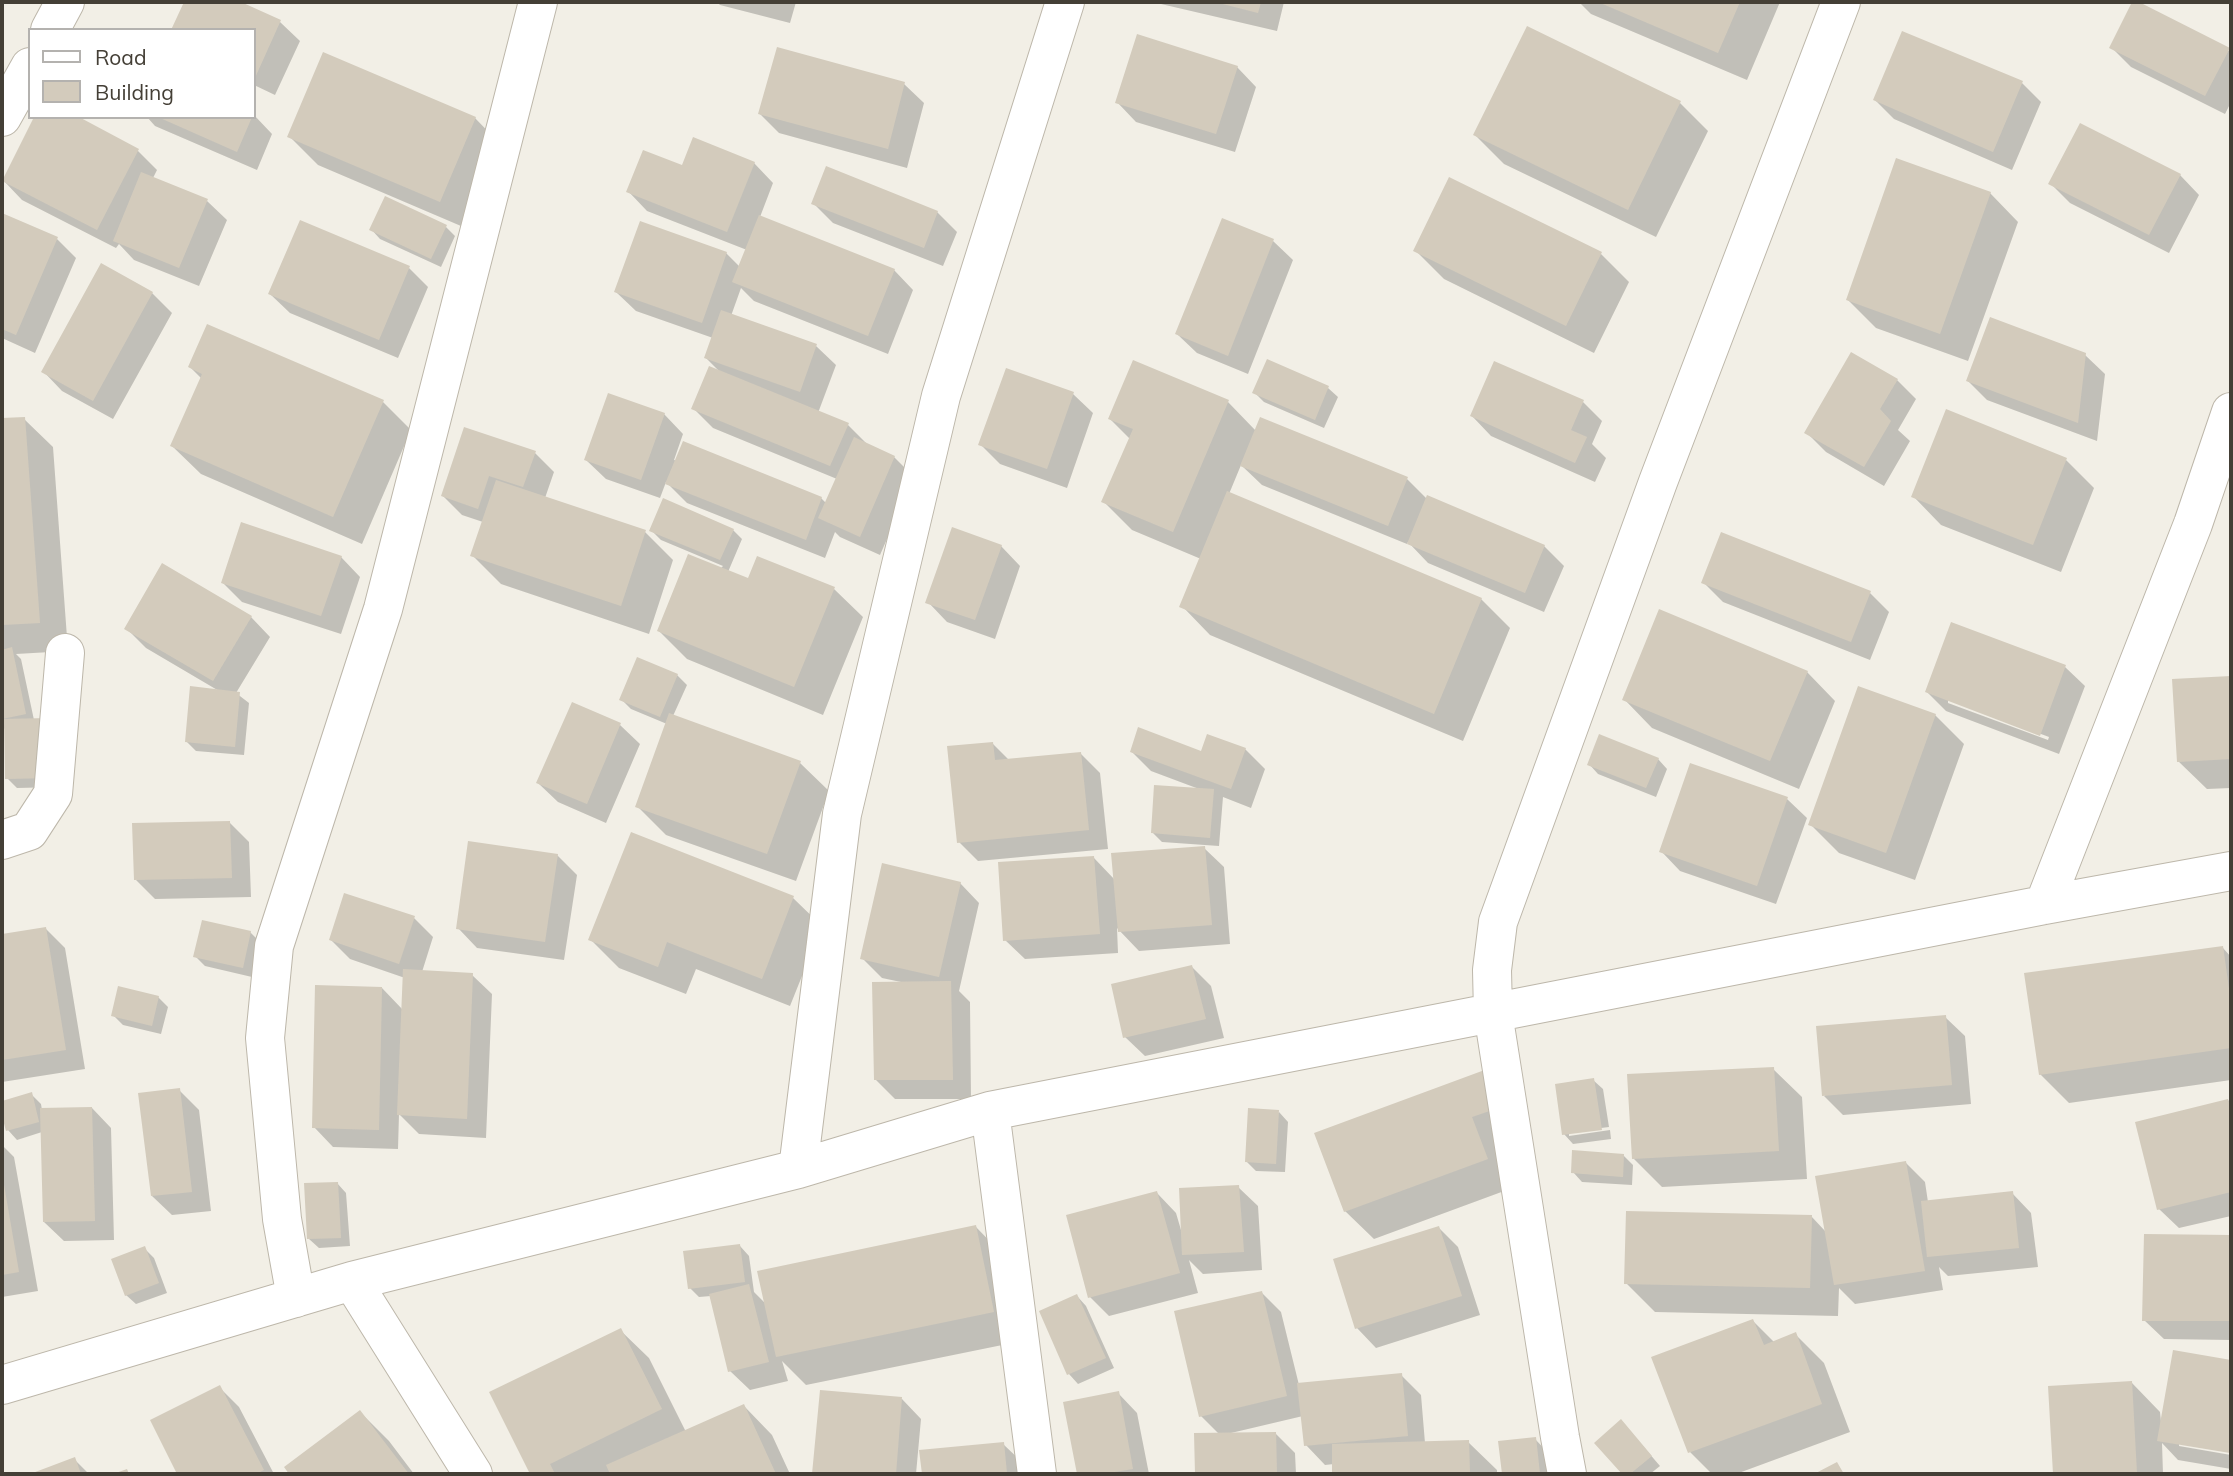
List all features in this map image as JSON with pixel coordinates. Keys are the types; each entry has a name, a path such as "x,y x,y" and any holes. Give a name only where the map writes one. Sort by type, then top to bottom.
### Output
{"street":[{"path":"51,28 65,2"},
{"path":"296,1298 282,1219 265,1038 274,946 383,609 538,2"},
{"path":"797,1169 842,814 941,396 1065,2"},
{"path":"1567,1474 1493,1013 1492,970 1497,922 1658,482 1841,2"},
{"path":"2,117 28,71"},
{"path":"2044,905 2193,524 2231,412"},
{"path":"2,840 29,831 53,793 65,653"},
{"path":"2,1385 352,1281 797,1169 990,1111 2044,905 2231,871"},
{"path":"990,1111 1037,1474"},
{"path":"352,1281 473,1474"}],"building":[{"path":"184,2 241,2 281,20 256,76 256,28 172,28"},
{"path":"1215,2 1261,2 1258,13"},
{"path":"1598,2 1740,2 1718,53"},
{"path":"2132,2 2139,2 2230,48 2205,96 2109,48"},
{"path":"1527,26 1681,101 1628,210 1473,135"},
{"path":"1902,31 2023,81 1993,152 1873,100"},
{"path":"1137,34 1238,66 1216,134 1115,103"},
{"path":"777,47 905,82 888,149 758,114"},
{"path":"323,52 476,117 440,202 287,137"},
{"path":"33,119 83,119 139,149 97,230 2,181"},
{"path":"163,119 251,119 237,152"},
{"path":"2080,123 2181,174 2149,235 2048,184"},
{"path":"693,137 755,162 727,232 626,192 643,150 682,165"},
{"path":"1896,158 1991,192 1940,334 1846,300"},
{"path":"826,166 938,211 924,248 811,204"},
{"path":"141,172 208,199 179,268 113,241"},
{"path":"1449,177 1602,252 1566,326 1413,251"},
{"path":"385,196 447,225 431,259 369,230"},
{"path":"2,213 58,237 16,335 2,329"},
{"path":"759,215 895,269 868,336 732,282"},
{"path":"1222,218 1274,239 1228,356 1175,334"},
{"path":"300,220 410,266 379,340 268,294"},
{"path":"640,221 727,252 702,323 614,292"},
{"path":"101,263 153,292 93,401 41,372"},
{"path":"721,310 817,344 800,392 704,358"},
{"path":"1990,317 2086,353 2078,423 1966,381"},
{"path":"207,324 384,400 333,517 170,446 202,374 188,367"},
{"path":"1851,352 1898,379 1880,409 1891,421 1864,467 1804,433"},
{"path":"1267,359 1329,386 1315,420 1252,393"},
{"path":"1133,360 1229,400 1173,532 1101,502 1133,429 1108,419"},
{"path":"1494,361 1584,400 1571,430 1587,437 1575,463 1470,416"},
{"path":"709,366 849,423 830,466 691,409"},
{"path":"1006,368 1074,392 1047,469 978,445"},
{"path":"608,393 665,413 641,480 584,460"},
{"path":"1946,409 2067,458 2033,545 1911,497"},
{"path":"25,417 40,623 2,625 2,418"},
{"path":"1260,417 1408,477 1388,526 1240,466"},
{"path":"464,427 536,451 523,487 489,476 478,509 441,496"},
{"path":"854,437 895,456 860,537 818,518"},
{"path":"683,441 822,497 806,540 665,484"},
{"path":"496,480 646,530 621,606 470,556"},
{"path":"1227,491 1482,598 1434,714 1179,607"},
{"path":"1427,495 1545,545 1525,593 1407,544"},
{"path":"663,498 734,529 720,560 649,531"},
{"path":"241,522 342,556 321,616 221,583"},
{"path":"952,527 1002,545 975,620 925,603"},
{"path":"1721,532 1871,591 1851,642 1701,583"},
{"path":"688,554 748,578 757,556 835,587 794,687 657,631"},
{"path":"162,563 252,616 213,681 124,629"},
{"path":"1659,609 1808,671 1770,761 1622,700"},
{"path":"1951,622 2066,665 2040,736 1925,692"},
{"path":"12,647 26,714 2,719 2,650"},
{"path":"637,657 678,674 660,717 619,700"},
{"path":"2231,676 2231,759 2177,762 2172,679"},
{"path":"190,686 240,692 235,747 185,742"},
{"path":"1858,686 1936,714 1886,853 1808,825"},
{"path":"572,702 621,723 587,804 536,783"},
{"path":"669,713 801,761 767,854 635,807"},
{"path":"48,718 50,778 5,779 4,719"},
{"path":"1138,727 1201,751 1207,734 1246,748 1231,789 1130,752"},
{"path":"1599,734 1659,758 1646,788 1587,765"},
{"path":"993,742 995,760 1081,752 1089,830 957,843 947,746"},
{"path":"1690,763 1788,797 1757,886 1659,852"},
{"path":"1154,785 1214,789 1210,838 1151,833"},
{"path":"230,821 232,878 134,880 132,823"},
{"path":"631,832 794,896 762,979 667,942 658,967 588,940"},
{"path":"468,841 558,854 545,942 456,929"},
{"path":"1205,846 1212,925 1118,932 1111,853"},
{"path":"1094,856 1100,934 1003,941 998,862"},
{"path":"882,863 961,882 939,977 860,959"},
{"path":"344,893 415,916 399,964 329,940"},
{"path":"202,920 251,931 243,968 193,957"},
{"path":"46,927 66,1050 2,1060 2,934"},
{"path":"2223,946 2231,1003 2231,1048 2039,1075 2024,973"},
{"path":"1192,965 1206,1019 1123,1038 1111,984"},
{"path":"403,969 473,973 467,1119 397,1115"},
{"path":"951,981 953,1080 874,1080 872,982"},
{"path":"315,985 382,987 379,1130 312,1128"},
{"path":"118,986 159,996 152,1026 111,1016"},
{"path":"1946,1015 1952,1085 1822,1096 1816,1026"},
{"path":"1774,1067 1779,1151 1632,1159 1627,1074"},
{"path":"1490,1068 1504,1106 1472,1117 1488,1159 1344,1212 1314,1133"},
{"path":"1594,1078 1602,1130 1562,1135 1555,1084"},
{"path":"180,1088 192,1192 151,1196 138,1093"},
{"path":"32,1092 39,1122 6,1131 2,1101"},
{"path":"2228,1099 2231,1110 2231,1192 2157,1210 2135,1122"},
{"path":"92,1107 95,1221 43,1222 40,1108"},
{"path":"1248,1108 1279,1110 1276,1164 1245,1162"},
{"path":"1572,1150 1624,1154 1623,1177 1571,1173"},
{"path":"1906,1161 1925,1271 1834,1285 1815,1176"},
{"path":"2,1180 19,1272 2,1275"},
{"path":"338,1182 341,1238 307,1239 304,1183"},
{"path":"1239,1185 1244,1252 1182,1255 1179,1188"},
{"path":"1157,1191 1180,1273 1088,1298 1066,1215"},
{"path":"2013,1191 2019,1248 1927,1257 1921,1201"},
{"path":"1626,1211 1812,1215 1810,1288 1624,1284"},
{"path":"976,1225 994,1312 776,1357 757,1271"},
{"path":"1439,1226 1462,1296 1355,1329 1333,1259"},
{"path":"2144,1234 2231,1235 2231,1321 2142,1321"},
{"path":"740,1244 745,1282 688,1289 683,1251"},
{"path":"145,1246 159,1283 125,1296 111,1259"},
{"path":"749,1284 769,1362 728,1372 709,1294"},
{"path":"1262,1291 1287,1396 1199,1417 1174,1311"},
{"path":"1077,1294 1106,1358 1067,1375 1039,1311"},
{"path":"1753,1319 1764,1345 1796,1332 1822,1404 1688,1453 1651,1357"},
{"path":"621,1328 662,1409 550,1464 555,1474 530,1474 489,1392"},
{"path":"2173,1350 2231,1360 2230,1453 2157,1441"},
{"path":"1402,1373 1408,1436 1304,1446 1297,1383"},
{"path":"2132,1381 2137,1474 2053,1474 2048,1386"},
{"path":"220,1385 264,1470 256,1474 177,1474 150,1420"},
{"path":"820,1390 902,1397 896,1474 812,1474"},
{"path":"1119,1391 1133,1469 1102,1474 1077,1474 1063,1402"},
{"path":"744,1404 776,1474 610,1474 606,1465"},
{"path":"360,1410 409,1474 289,1474 284,1467"},
{"path":"1621,1419 1652,1456 1630,1474 1622,1474 1594,1443"},
{"path":"1276,1432 1277,1474 1195,1474 1194,1433"},
{"path":"1536,1437 1540,1474 1502,1474 1498,1441"},
{"path":"1469,1440 1470,1474 1332,1474 1332,1444"},
{"path":"1004,1442 1007,1474 922,1474 919,1450"},
{"path":"75,1457 81,1474 30,1474"},
{"path":"1837,1462 1844,1474 1814,1474"},
{"path":"127,1469 129,1474 113,1474"}]}
